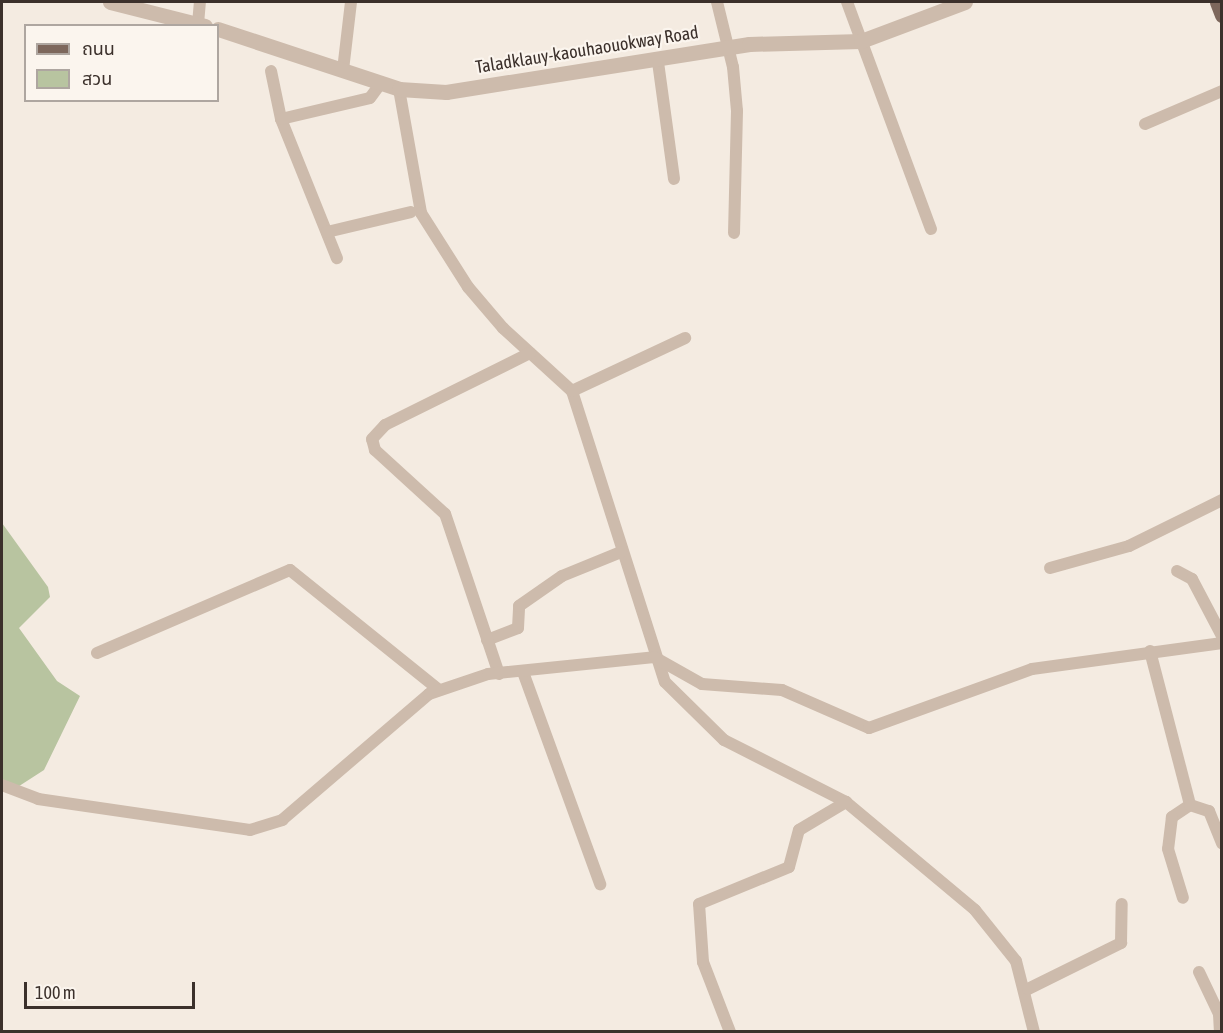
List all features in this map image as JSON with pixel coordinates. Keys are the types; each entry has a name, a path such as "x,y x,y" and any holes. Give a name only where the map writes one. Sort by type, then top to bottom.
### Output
{"main road":[{"path":"1217,2 1221,15"}],"street":[{"path":"110,2 197,24"},
{"path":"200,2 201,24"},
{"path":"343,70 351,2"},
{"path":"717,2 730,48 737,133 734,233"},
{"path":"847,2 931,229"},
{"name":"Taladklauy-kaouhaouokway Road","path":"219,29 399,88 446,92 658,62 730,48 861,41 964,2"},
{"path":"658,62 674,179"},
{"path":"271,71 281,119 338,258"},
{"path":"281,119 370,99 381,83"},
{"path":"399,88 421,213 468,287 530,353 572,391 654,657 676,699 724,740 846,802 975,910 1016,961 1028,989 1034,1032"},
{"path":"1145,124 1221,91"},
{"path":"327,232 411,212"},
{"path":"572,391 685,338"},
{"path":"499,674 445,514 375,450 372,439 385,425 530,353"},
{"path":"1050,568 1129,546 1221,500"},
{"path":"487,640 520,626 519,606 562,576 621,552"},
{"path":"97,653 290,570 438,689"},
{"path":"1177,571 1192,579 1221,636"},
{"path":"2,785 38,799 194,824 250,830 269,826 438,689 499,674 654,657 702,684 782,690 869,729 1002,676 1150,651 1221,643"},
{"path":"1150,651 1190,805"},
{"path":"523,672 600,884"},
{"path":"730,1032 703,962 699,904 789,867 800,830 846,802"},
{"path":"1190,805 1209,811 1221,844"},
{"path":"1183,898 1168,849 1172,817 1190,805"},
{"path":"1028,989 1121,943 1122,904"},
{"path":"1199,972 1219,1014 1220,1032"}],"green space":[{"path":"2,523 48,587 50,597 19,628 57,681 80,696 44,770 13,790 2,781"}]}
